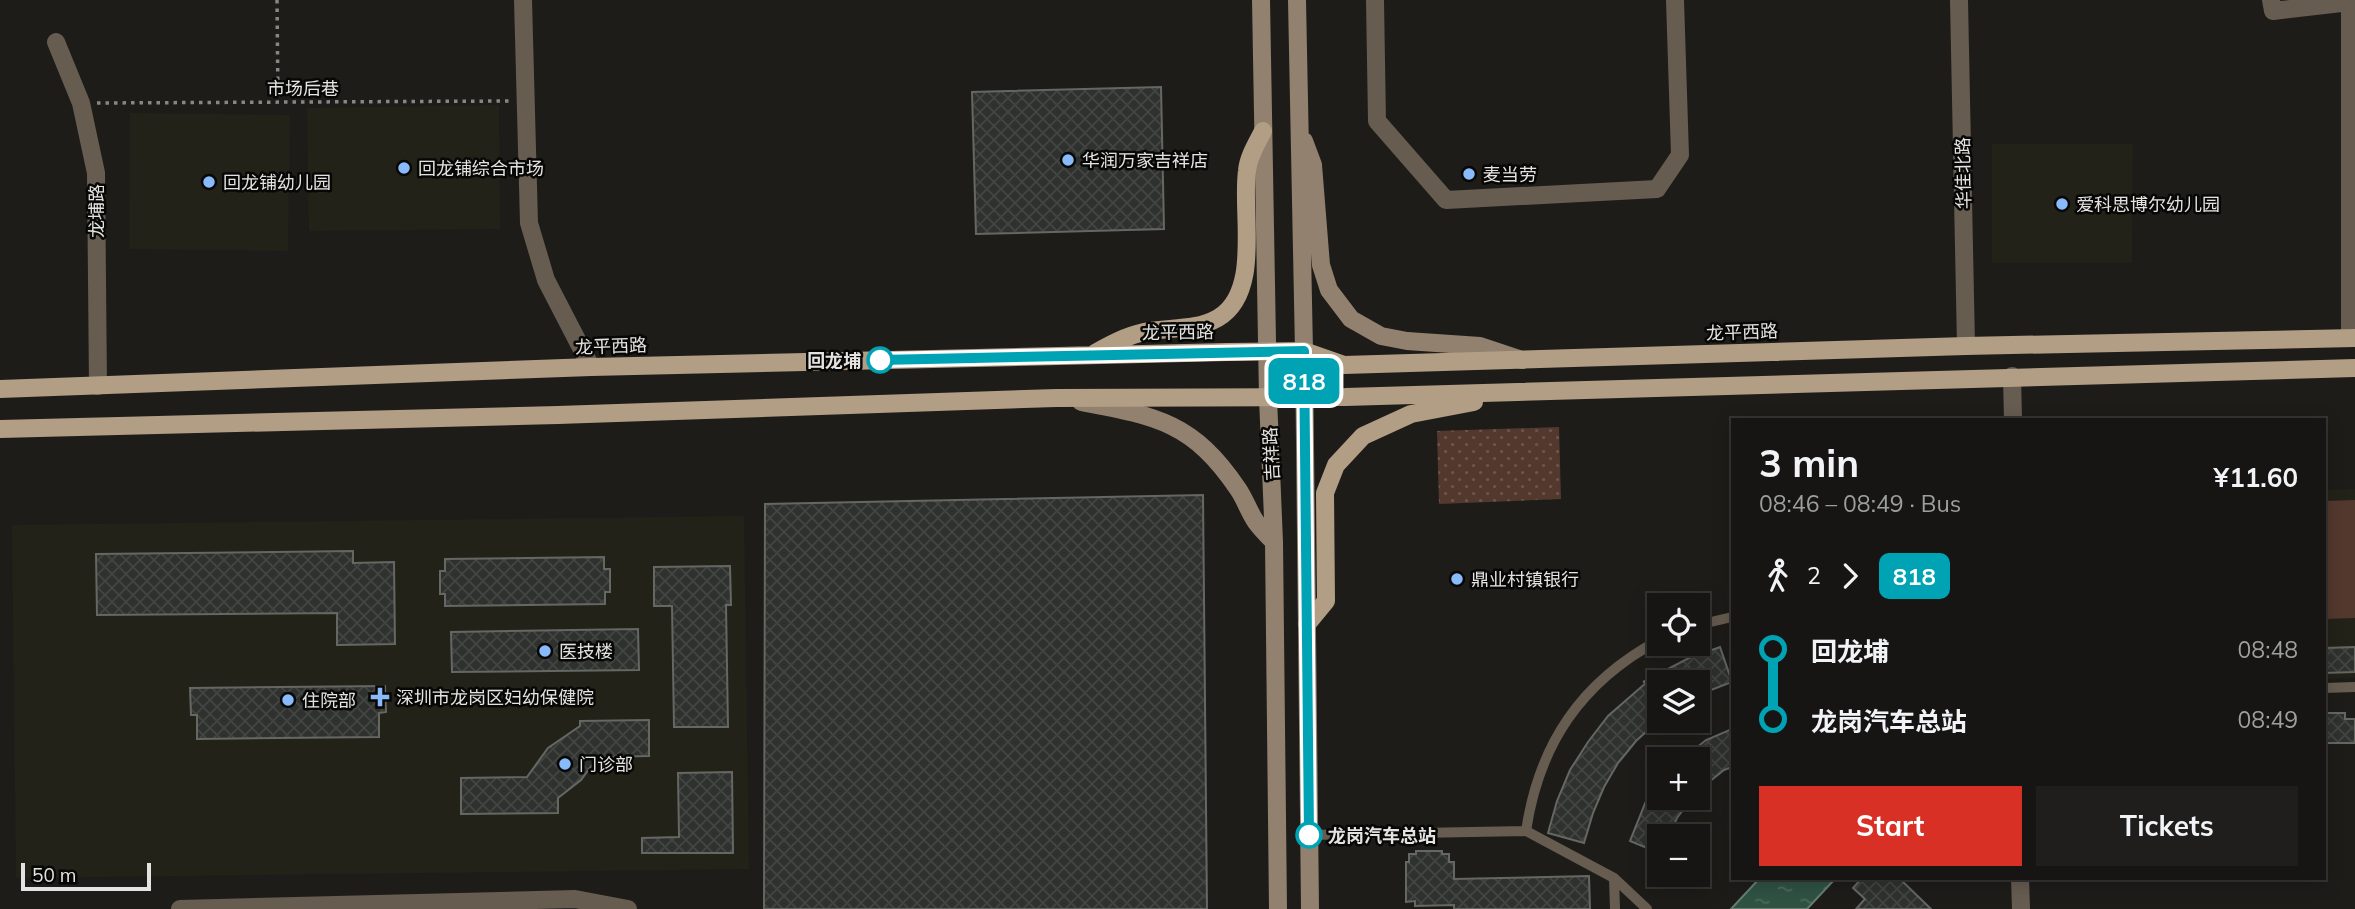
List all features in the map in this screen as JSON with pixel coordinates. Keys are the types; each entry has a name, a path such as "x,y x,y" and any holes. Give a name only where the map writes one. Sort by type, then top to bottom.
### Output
{"main road":[{"name":"吉祥路","path":"1261,0 1268,398 1274,542 1278,909"},
{"name":"吉祥路","path":"1297,0 1310,909"},
{"path":"1299,129 1313,165 1321,265 1329,290 1350,319 1381,336 1407,341 1480,346 1522,360"},
{"path":"1090,355 1119,339 1144,332 1186,329 1219,318 1233,302 1242,286 1247,264 1247,168 1263,131"},
{"name":"龙平西路","path":"0,389 591,367 1090,355 1304,351 1344,365 1966,346 2352,338"},
{"path":"0,429 558,415 1056,398 1268,398 2355,368"},
{"path":"1307,624 1326,601 1325,493 1336,465 1363,436 1410,414 1530,391"},
{"path":"1056,398 1149,418 1187,433 1213,456 1239,491 1256,523 1274,542"}],"street":[{"path":"523,0 529,223 546,280 591,367"},
{"path":"1375,0 1377,121 1446,200 1657,189 1681,155 1675,0"},
{"name":"华佳北路","path":"1959,0 1966,346"},
{"path":"2272,0 2273,11 2350,2 2352,338"},
{"name":"龙埔路","path":"56,42 81,103 96,173 98,386"},
{"path":"2012,376 2013,418"},
{"path":"2020,880 2021,909"},
{"path":"180,909 575,899 628,909"}],"lane":[{"path":"1710,622 1731,617"},
{"path":"1526,831 1544,760 1568,718 1600,681 1619,664 1647,647"},
{"path":"2326,688 2355,687"},
{"path":"1309,835 1526,831 1614,878 1647,909"},
{"path":"1614,878 1615,909"}],"path":[{"path":"276,0 278,102"},
{"name":"市场后巷","path":"81,103 526,102"}],"shaded area":[{"name":"回龙铺综合市场","path":"499,105 500,229 309,231 307,108"},
{"name":"回龙铺幼儿园","path":"130,113 290,115 288,251 129,249"},
{"name":"爱科思博尔幼儿园","path":"1992,144 2133,144 2132,263 1992,263"},
{"path":"1559,427 1561,499 1439,504 1437,431"},
{"path":"2355,489 2355,678 2326,679 2326,490"},
{"path":"2355,500 2355,618 2326,619 2326,501"},
{"name":"深圳市龙岗区妇幼保健院","path":"744,516 749,869 16,878 12,525"}],"water":[{"path":"1758,880 1834,880 1807,909 1731,909"}],"building":[{"name":"华润万家吉祥店","path":"1161,87 1164,229 976,234 972,92"},
{"path":"1203,495 1207,909 764,909 765,504"},
{"path":"353,551 353,563 394,562 395,644 337,645 337,613 97,615 96,554"},
{"path":"604,557 604,569 610,569 610,592 605,592 605,604 445,606 445,594 440,594 440,571 445,571 445,559"},
{"path":"730,566 731,605 726,605 728,727 674,727 672,606 654,606 654,567"},
{"name":"医技楼","path":"638,629 639,670 452,672 451,632"},
{"path":"1720,647 1731,682 1710,690 1710,670 1666,670 1695,656 1710,656 1710,651"},
{"path":"2355,647 2355,672 2326,673 2326,648"},
{"path":"1647,682 1647,731 1618,763 1604,787 1584,843 1548,833 1570,770 1608,716"},
{"name":"住院部","path":"385,686 386,712 379,713 379,737 197,739 197,715 191,715 190,688"},
{"path":"2326,713 2345,713 2345,719 2355,719 2355,743 2326,743"},
{"name":"门诊部","path":"649,720 649,756 598,757 581,780 558,798 558,813 461,814 461,778 527,777 548,748 580,726 580,721"},
{"path":"1731,729 1731,767 1710,781 1710,747 1697,747 1706,740"},
{"path":"732,772 733,853 642,853 642,838 679,837 678,773"},
{"path":"1646,801 1647,810 1683,810 1674,824 1647,824 1647,848 1630,841"},
{"path":"1416,851 1442,851 1442,854 1449,854 1449,862 1454,862 1454,879 1589,876 1590,909 1454,909 1454,905 1415,906 1415,901 1406,902 1406,862 1409,862 1409,854 1416,854"},
{"path":"1860,880 1901,880 1931,909 1856,909 1865,899 1853,888"}],"bus line":[{"name":"818","path":"880,360 1304,351 1309,835"}],"place":[{"name":"华润万家吉祥店","path":"1068,160"},
{"name":"回龙铺综合市场","path":"404,168"},
{"name":"麦当劳","path":"1469,174"},
{"name":"回龙铺幼儿园","path":"209,182"},
{"name":"爱科思博尔幼儿园","path":"2062,204"},
{"name":"回龙埔","path":"880,360"},
{"name":"鼎业村镇银行","path":"1457,579"},
{"name":"医技楼","path":"545,651"},
{"name":"深圳市龙岗区妇幼保健院","path":"380,697"},
{"name":"住院部","path":"288,700"},
{"name":"门诊部","path":"565,764"},
{"name":"龙岗汽车总站","path":"1309,835"}]}
